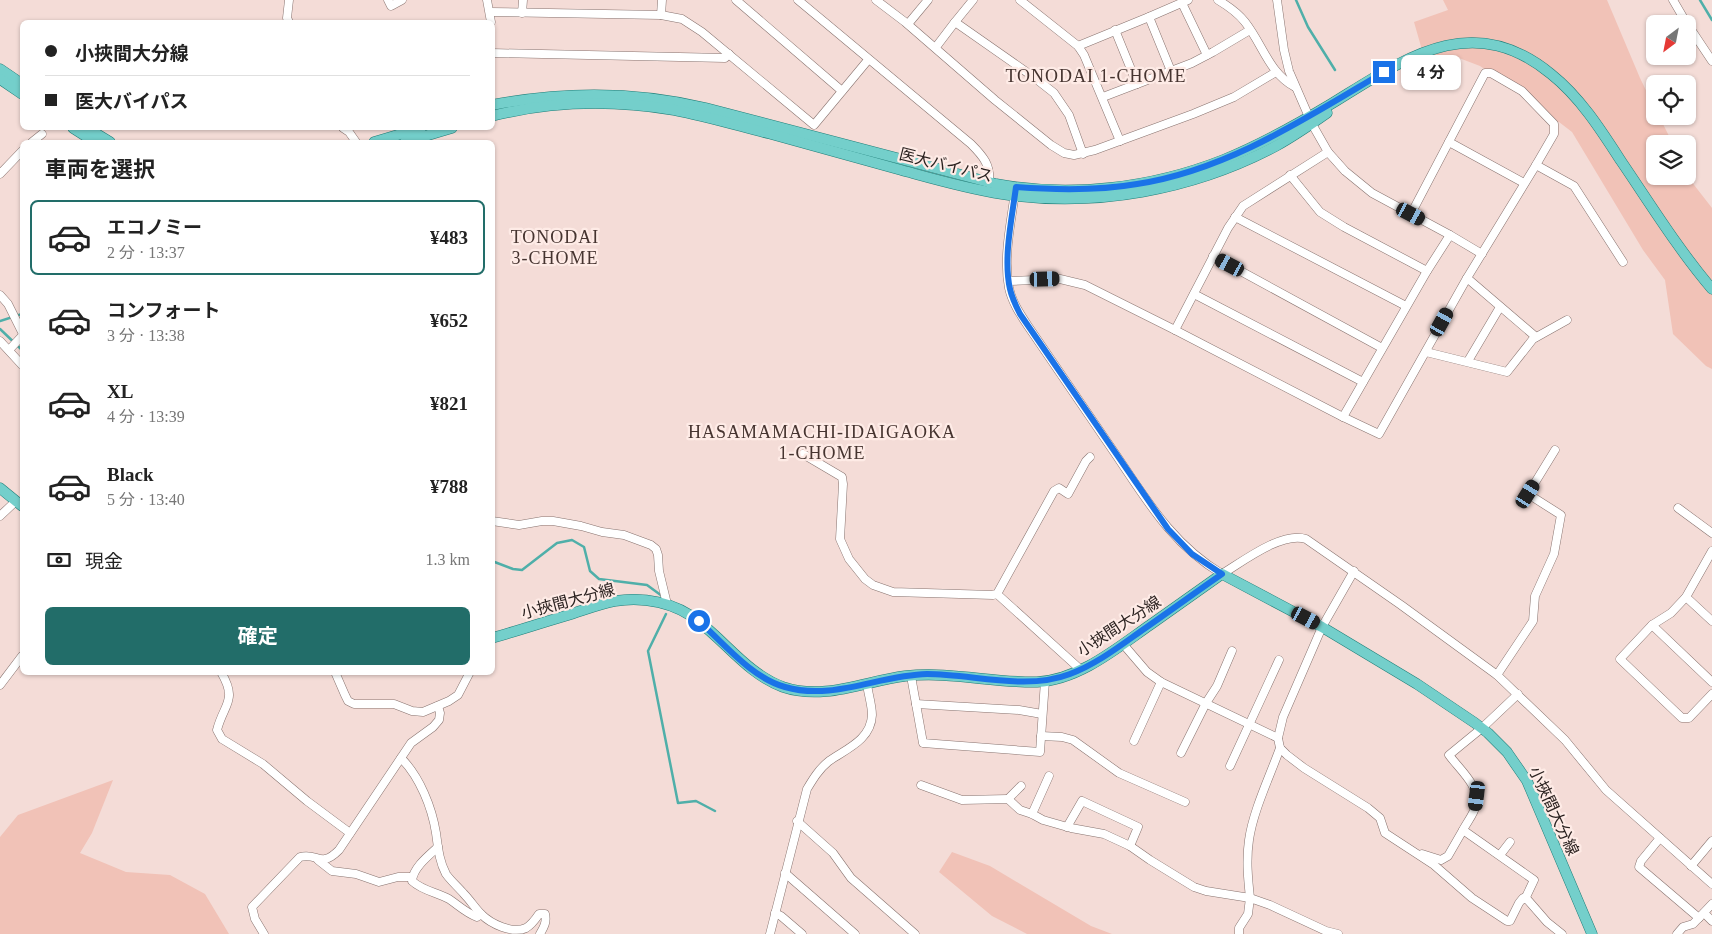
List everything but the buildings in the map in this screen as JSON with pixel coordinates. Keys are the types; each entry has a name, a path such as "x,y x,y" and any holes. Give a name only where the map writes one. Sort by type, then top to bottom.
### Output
{"main road":[{"name":"医大バイパス","path":"495,115 531,108 577,104 616,104 658,108 718,120 943,181 1054,198 1099,197 1164,188 1234,165 1280,144 1311,120 1346,100 1372,79 1417,54 1441,46 1481,42 1500,45 1527,57 1550,73 1580,103 1684,255 1712,289"},
{"path":"0,69 20,83"},
{"path":"0,79 20,93"},
{"name":"医大バイパス","path":"495,105 535,98 584,95 642,96 677,101 1015,191"},
{"path":"76,130 93,140"},
{"path":"90,130 107,140"},
{"path":"381,140 414,130"},
{"path":"412,140 445,130"},
{"path":"0,488 19,501"},
{"name":"小挾間大分線","path":"495,637 616,601 646,600 667,604 685,611 699,621 760,676 784,687 821,692 912,676 943,675 1025,682 1045,681 1080,670 1123,644 1222,574 1322,627 1417,684 1482,728 1506,752 1527,781 1592,934"}],"street":[{"path":"289,0 287,12 289,20"},
{"path":"388,0 391,6 402,0"},
{"path":"487,0 491,20"},
{"path":"522,13 523,0"},
{"path":"661,15 662,0"},
{"path":"736,0 842,90"},
{"path":"798,0 971,144 983,156 989,167 989,183"},
{"path":"876,0 936,47 995,100 1051,145 1064,153 1074,155 1083,154 1193,114 1234,97 1276,72"},
{"path":"908,24 928,0"},
{"path":"936,47 973,0"},
{"path":"1020,0 1078,46 1084,55 1120,141"},
{"path":"1218,0 1236,12 1250,30 1276,72 1285,82 1295,87"},
{"path":"1277,0 1286,59 1295,87 1328,152 1346,171 1372,193 1482,254"},
{"path":"1673,0 1682,15"},
{"path":"1078,46 1149,18 1185,1 1208,55"},
{"path":"490,12 661,15 682,19 690,23 729,54 814,125 868,60"},
{"path":"1149,18 1172,71"},
{"path":"955,22 1054,93 1070,115 1083,154"},
{"path":"1115,30 1137,84"},
{"path":"1102,97 1172,71 1208,55 1250,30"},
{"path":"1696,37 1712,61"},
{"path":"1703,47 1712,56"},
{"path":"495,53 725,58 729,54"},
{"path":"1009,281 1060,278 1094,289 1379,434 1467,278 1554,134 1554,124 1522,91 1491,73 1485,73 1411,214"},
{"path":"346,130 355,140"},
{"path":"34,140 42,134"},
{"path":"1449,142 1524,183"},
{"path":"1176,330 1213,256 1243,206 1328,152"},
{"path":"0,174 20,153"},
{"path":"1536,165 1574,186 1622,262"},
{"path":"1290,175 1320,212 1344,227 1427,271"},
{"path":"1015,191 1008,249 1011,295 1020,314 1173,536 1192,554 1222,574 1269,546 1287,539 1300,537 1306,539 1497,675 1565,740 1606,790 1712,884"},
{"path":"1235,217 1406,306"},
{"path":"1343,417 1406,306 1450,235"},
{"path":"1213,256 1382,348"},
{"path":"1467,278 1536,337"},
{"path":"1194,294 1362,382"},
{"path":"0,295 8,304 20,328"},
{"path":"1468,361 1500,307"},
{"path":"1426,352 1507,372 1536,337 1568,320"},
{"path":"10,349 20,340"},
{"path":"0,341 10,349 20,362"},
{"path":"1497,675 1534,621 1535,596 1554,554 1561,515 1528,494 1556,450"},
{"path":"803,454 842,477 840,539 849,560 864,579 873,585 893,592 913,594 997,594"},
{"path":"997,594 1054,491 1059,488 1068,494 1090,457"},
{"path":"0,516 19,501"},
{"path":"1678,508 1712,533"},
{"path":"495,521 518,525 553,521 624,535 651,545 656,549 658,555 659,571 667,604"},
{"path":"1711,557 1686,597 1671,613 1652,625 1620,659 1682,718 1689,718 1712,694"},
{"path":"1354,572 1322,627 1283,717 1278,738 1280,748 1286,755 1304,768 1368,808 1380,818 1385,833 1415,852 1451,879 1472,898 1506,921 1510,920 1519,903 1523,898 1525,899 1534,880 1463,830"},
{"path":"997,594 1080,670"},
{"path":"1686,597 1712,621"},
{"path":"1652,625 1712,682"},
{"path":"1123,644 1148,672 1161,682 1278,738"},
{"path":"1181,753 1217,686 1232,651"},
{"path":"0,685 20,659"},
{"path":"1230,766 1279,660"},
{"path":"223,675 230,694 217,730 222,739 260,761 320,811 350,833"},
{"path":"336,675 344,695 348,701 354,704 394,704 412,711 423,712 458,695 468,675"},
{"path":"912,676 922,743 1040,752 1045,681"},
{"path":"1134,741 1161,682"},
{"path":"770,934 807,789 816,774 828,762 859,742 868,729 872,715 867,684"},
{"path":"1415,852 1441,860 1448,856 1476,807 1477,796 1475,789 1449,755 1482,728 1518,694"},
{"path":"916,704 1018,710 1042,714"},
{"path":"264,934 254,918 252,907 300,857 306,856 324,860 332,857 411,743 433,727 438,720 440,713 438,706"},
{"path":"1041,736 1062,737 1073,740 1119,773 1185,802"},
{"path":"1239,934 1239,928 1248,914 1250,898 1247,865 1249,839 1280,748"},
{"path":"401,758 417,781 429,805 438,848 446,873 481,914 494,924 505,929 516,931 524,929 539,914 545,914 544,928 540,934"},
{"path":"1032,814 1049,776"},
{"path":"921,785 962,800 1008,799 1021,786"},
{"path":"1008,799 1020,810 1043,820 1104,834 1130,846 1194,887 1206,891 1250,898 1270,905 1326,931 1338,934"},
{"path":"1067,827 1082,801 1138,827 1130,846"},
{"path":"798,822 833,853 851,878 915,934"},
{"path":"1660,838 1641,861 1639,867 1712,921"},
{"path":"1500,855 1510,842"},
{"path":"1691,866 1712,842"},
{"path":"412,877 422,863 438,848"},
{"path":"316,858 332,870 356,874 380,882 398,877 412,877"},
{"path":"785,873 855,934"},
{"path":"412,877 412,881 424,890 448,899 476,917 481,914"},
{"path":"1525,899 1547,922 1562,934"},
{"path":"1677,934 1683,927 1693,924 1712,904"},
{"path":"775,913 802,934"},
{"path":"900,934 907,927"}],"shaded area":[{"path":"1443,0 1607,0 1646,90 1646,125 1664,125 1668,135 1646,135 1646,185 1694,185 1712,208 1712,369 1706,366 1673,334 1665,280 1643,250 1572,132 1559,122 1554,124 1538,106 1480,66 1459,58 1424,57 1414,22 1448,10"},
{"path":"113,780 92,833 80,853 126,872 170,875 205,894 229,934 0,934 0,837 18,815"},
{"path":"952,852 990,866 1091,926 1112,934 1027,934 992,916 939,872"}],"waterway":[{"path":"1296,0 1308,27 1335,70"},
{"path":"1700,0 1712,20"},
{"path":"0,321 20,315"},
{"path":"0,329 20,348"},
{"path":"495,562 513,569 522,570 557,543 572,540 584,547 590,571 599,579 647,585 662,596"},
{"path":"666,614 648,651 678,803 696,801 715,811"}],"district":[{"name":"TONODAI 1-CHOME","path":"1096,76"},
{"name":"TONODAI 3-CHOME","path":"555,247"},
{"name":"HASAMAMACHI-IDAIGAOKA 1-CHOME","path":"822,442"}],"route":[{"path":"699,621 760,676 784,687 811,692 831,691 903,676 926,674 1037,682 1062,677 1093,663 1222,574 1192,554 1168,529 1020,314 1009,287 1008,271 1008,249 1016,187 1074,189 1125,186 1172,177 1196,170 1259,144 1384,72"}]}
